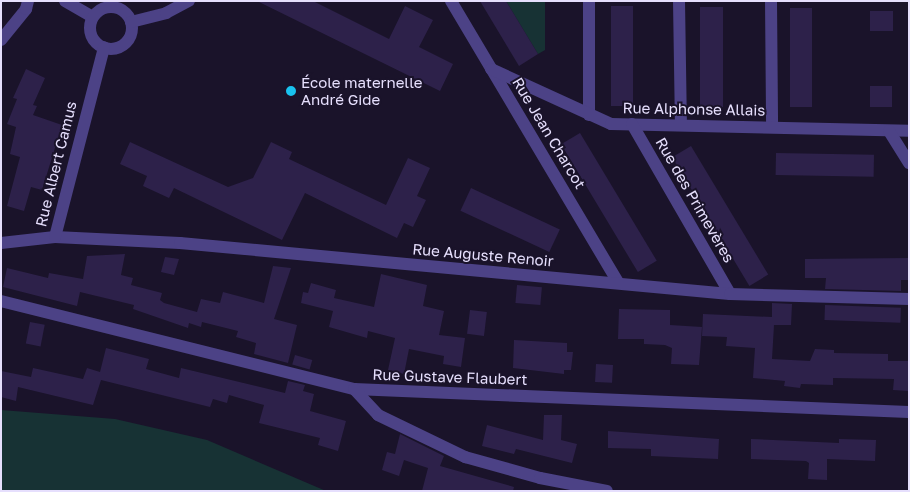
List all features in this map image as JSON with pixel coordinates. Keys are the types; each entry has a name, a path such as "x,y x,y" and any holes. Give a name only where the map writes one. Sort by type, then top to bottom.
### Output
{"street":[{"path":"1,40 26,9 28,1"},
{"path":"65,1 93,17"},
{"path":"131,22 166,13 189,1"},
{"name":"Rue Jean Charcot","path":"451,1 618,282"},
{"path":"589,1 589,116"},
{"path":"679,1 680,124"},
{"path":"771,1 772,127"},
{"path":"114,7 125,12 131,22 132,33 126,43 116,48 104,48 92,35 93,17 102,9 114,7"},
{"name":"Rue Albert Camus","path":"1,244 55,237 104,48"},
{"name":"Rue Alphonse Allais","path":"491,69 589,116 611,124 680,124 909,131"},
{"name":"Rue des Primevères","path":"632,124 730,294"},
{"path":"889,131 909,163"},
{"name":"Rue Auguste Renoir","path":"55,237 180,243 618,282 730,294 909,299"},
{"name":"Rue Gustave Flaubert","path":"1,301 354,389 909,412"},
{"path":"354,389 378,415 465,457 540,478 607,491"}],"green space":[{"path":"506,1 545,1 545,50 538,54"},
{"path":"1,410 115,419 207,440 326,491 1,491"}],"building":[{"path":"257,1 313,1 389,39 405,6 433,20 419,47 453,64 440,91"},
{"path":"480,1 506,1 538,54 519,66"},
{"path":"611,6 633,6 633,106 611,106"},
{"path":"700,7 723,7 723,107 700,107"},
{"path":"790,8 812,8 812,107 790,107"},
{"path":"870,11 893,11 893,31 870,31"},
{"path":"26,69 45,78 33,105 37,106 33,115 62,125 42,190 31,187 24,211 7,206 20,157 10,154 16,127 7,124 17,99 13,98"},
{"path":"870,86 892,86 892,107 870,107"},
{"path":"580,133 657,261 638,272 561,144"},
{"path":"130,142 228,187 253,178 271,142 292,152 289,159 386,205 408,158 430,168 417,196 426,200 413,227 404,223 397,238 305,193 282,240 174,188 169,198 143,186 147,176 120,164"},
{"path":"691,146 768,275 749,286 672,157"},
{"path":"776,153 874,155 874,177 776,175"},
{"path":"471,188 560,229 549,252 460,211"},
{"path":"125,254 121,275 133,278 131,285 162,293 160,300 164,303 197,312 201,299 220,303 223,292 264,303 273,266 291,268 274,319 297,325 288,363 254,354 256,343 236,337 238,331 202,322 201,327 189,323 188,328 133,309 134,305 80,292 77,306 3,287 7,268 48,278 49,273 83,279 87,256"},
{"path":"165,257 179,259 174,275 161,272"},
{"path":"909,258 909,280 901,280 901,291 825,289 826,278 805,278 805,259"},
{"path":"381,274 427,285 423,306 444,311 439,335 465,338 461,367 443,364 444,356 409,349 404,374 388,370 395,338 368,331 367,338 329,327 333,311 301,303 303,292 308,293 311,283 336,290 334,298 374,307"},
{"path":"517,285 542,287 540,305 515,303"},
{"path":"772,303 792,304 791,325 774,325 772,359 810,361 815,349 834,350 834,353 888,354 888,361 909,361 909,391 893,390 894,379 833,378 833,385 801,384 800,388 784,386 785,381 753,378 755,348 726,346 727,337 702,336 703,314 772,317"},
{"path":"825,305 901,308 900,323 824,320"},
{"path":"619,309 670,310 670,325 702,327 699,365 671,364 672,348 665,345 644,344 644,339 618,339"},
{"path":"470,310 487,312 484,336 467,334"},
{"path":"30,322 45,325 41,346 26,344"},
{"path":"514,340 567,343 567,352 573,352 571,370 564,370 564,374 513,368"},
{"path":"106,348 149,359 146,369 179,378 181,368 285,393 288,381 305,385 303,391 314,394 310,411 346,421 338,451 318,445 320,438 259,423 264,405 229,395 227,403 213,399 210,407 101,380 93,405 18,387 16,401 1,397 1,371 31,377 33,368 83,379 87,368 100,372"},
{"path":"295,355 312,360 310,370 292,365"},
{"path":"596,364 613,365 612,383 595,382"},
{"path":"544,415 562,415 561,440 577,444 572,463 516,449 514,454 482,446 487,425 543,440"},
{"path":"608,431 719,439 718,459 651,456 651,449 608,448"},
{"path":"400,434 444,456 440,466 514,487 513,491 422,491 428,468 404,460 399,476 382,470 387,452 395,454"},
{"path":"751,439 839,443 839,439 876,440 875,461 827,459 827,480 808,479 809,463 806,461 751,459"}],"place":[{"name":"École maternelle André Gide","path":"291,91"}]}
